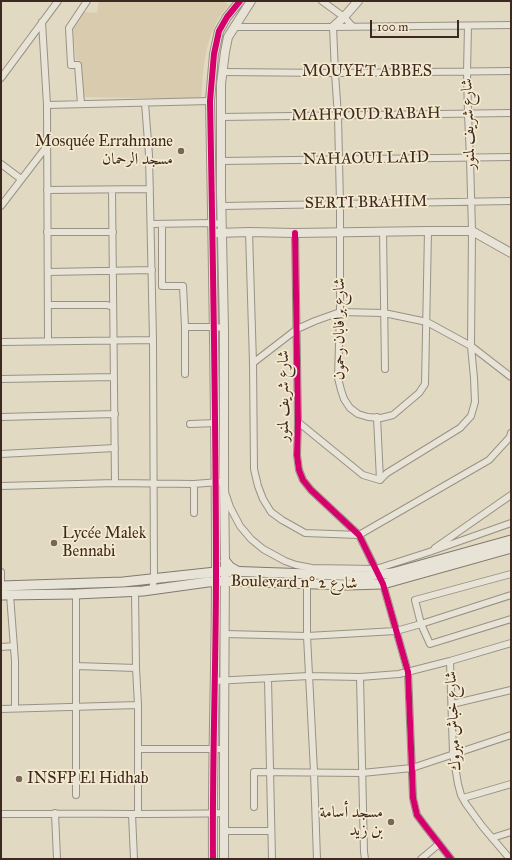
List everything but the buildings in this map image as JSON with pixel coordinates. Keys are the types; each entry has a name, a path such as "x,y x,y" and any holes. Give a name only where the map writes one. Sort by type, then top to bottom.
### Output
{"main road":[{"name":"Boulevard n° شارع 2","path":"4,595 136,592 221,577 237,571 366,576 377,572 392,573 511,540"},
{"name":"Boulevard n° شارع 2","path":"1,586 221,577 307,584 383,584 511,548"},
{"path":"226,561 230,567 237,571"}],"street":[{"path":"1,78 58,1"},
{"path":"81,104 78,65 71,65 69,28 88,1"},
{"path":"224,859 225,634 221,577 226,561 216,423 210,102 214,54 219,31 227,17 240,1"},
{"path":"322,1 344,17 352,26"},
{"path":"333,27 358,1"},
{"path":"213,859 212,813 214,681 221,577 224,328 221,84 228,37 248,2"},
{"path":"42,22 47,105 48,341"},
{"path":"234,27 511,25"},
{"name":"شارع شريف لمنور","path":"298,422 363,475 380,480 387,473 460,428 471,416 475,402 471,346 472,231 467,72 468,26"},
{"name":"شارع برافابان رحمون","path":"333,27 338,116 340,204 340,312 338,378 344,399 350,408 358,414 377,418 394,414 419,393 425,384 428,231"},
{"name":"MOUYET ABBES","path":"222,72 335,73 511,71"},
{"path":"47,105 210,102"},
{"path":"145,103 149,155 152,270 154,484 154,579 152,590"},
{"name":"MAHFOUD RABAH","path":"221,117 511,113"},
{"path":"1,206 47,146"},
{"name":"NAHAOUI LAID","path":"221,161 511,157"},
{"path":"1,164 22,179"},
{"path":"47,190 150,189"},
{"path":"112,190 115,484"},
{"name":"SERTI BRAHIM","path":"222,206 511,201"},
{"path":"151,224 212,224 222,229 249,232 295,233 340,231 472,231 511,253"},
{"path":"162,224 162,286 183,286 185,374"},
{"path":"212,233 222,229"},
{"path":"383,231 384,369"},
{"path":"47,232 113,232"},
{"path":"249,232 253,363 254,469 263,499 271,512 305,533 359,535 489,460 510,437 511,432"},
{"name":"شارع شريف لمنور","path":"295,233 298,422 297,455 299,470 303,480 311,490 359,535"},
{"path":"48,272 152,270"},
{"path":"48,305 113,307"},
{"path":"253,363 296,329 340,312 384,313 427,322 471,346 511,377"},
{"path":"185,327 224,328"},
{"path":"1,342 153,340"},
{"path":"1,379 114,377"},
{"path":"1,417 115,414"},
{"path":"377,418 380,480"},
{"path":"190,424 216,423"},
{"path":"1,454 115,448"},
{"path":"194,484 194,513"},
{"path":"1,486 221,484"},
{"path":"221,484 230,507 240,526 251,539 263,549 285,561 312,568 377,572 511,523"},
{"path":"429,552 511,495"},
{"path":"359,535 383,584 408,672 413,798 417,815 451,859"},
{"path":"1,572 1,586 14,646 15,708"},
{"path":"511,574 415,600 421,624 430,644 511,619"},
{"path":"307,584 316,859"},
{"path":"134,859 138,749 136,592"},
{"path":"76,594 76,795"},
{"path":"225,634 308,636 396,631 511,595"},
{"path":"214,681 309,676 399,674 511,643"},
{"path":"1,647 14,646"},
{"name":"شارع خباش مبروك","path":"450,661 453,754 458,784 466,804 482,826 510,859"},
{"path":"76,666 136,668"},
{"path":"360,676 365,859"},
{"path":"268,679 272,859"},
{"path":"452,704 511,690"},
{"path":"1,709 138,705"},
{"path":"254,807 254,772 362,773 412,768 511,735"},
{"path":"138,749 224,749"},
{"path":"463,798 511,784"},
{"path":"55,813 57,859"},
{"path":"1,814 224,813"},
{"path":"224,831 272,831"},
{"path":"492,838 511,832"},
{"path":"421,859 439,844"}],"shaded area":[{"path":"99,1 223,1 229,5 217,20 209,41 202,79 201,99 83,97 81,61 76,60 73,27 82,12 97,13"}],"cycle path":[{"path":"213,859 216,515 210,101 214,54 219,31 227,17 240,1"},
{"path":"295,233 298,422 297,455 299,470 303,480 311,490 359,535 383,584 408,672 413,798 417,815 451,859"}],"place":[{"name":"Mosquée Errahmane مسجد الرحمان","path":"181,151"},
{"name":"Lycée Malek Bennabi","path":"54,543"},
{"name":"INSFP El Hidhab","path":"19,779"},
{"name":"مسجد أسامة بن زيد","path":"391,822"}]}
